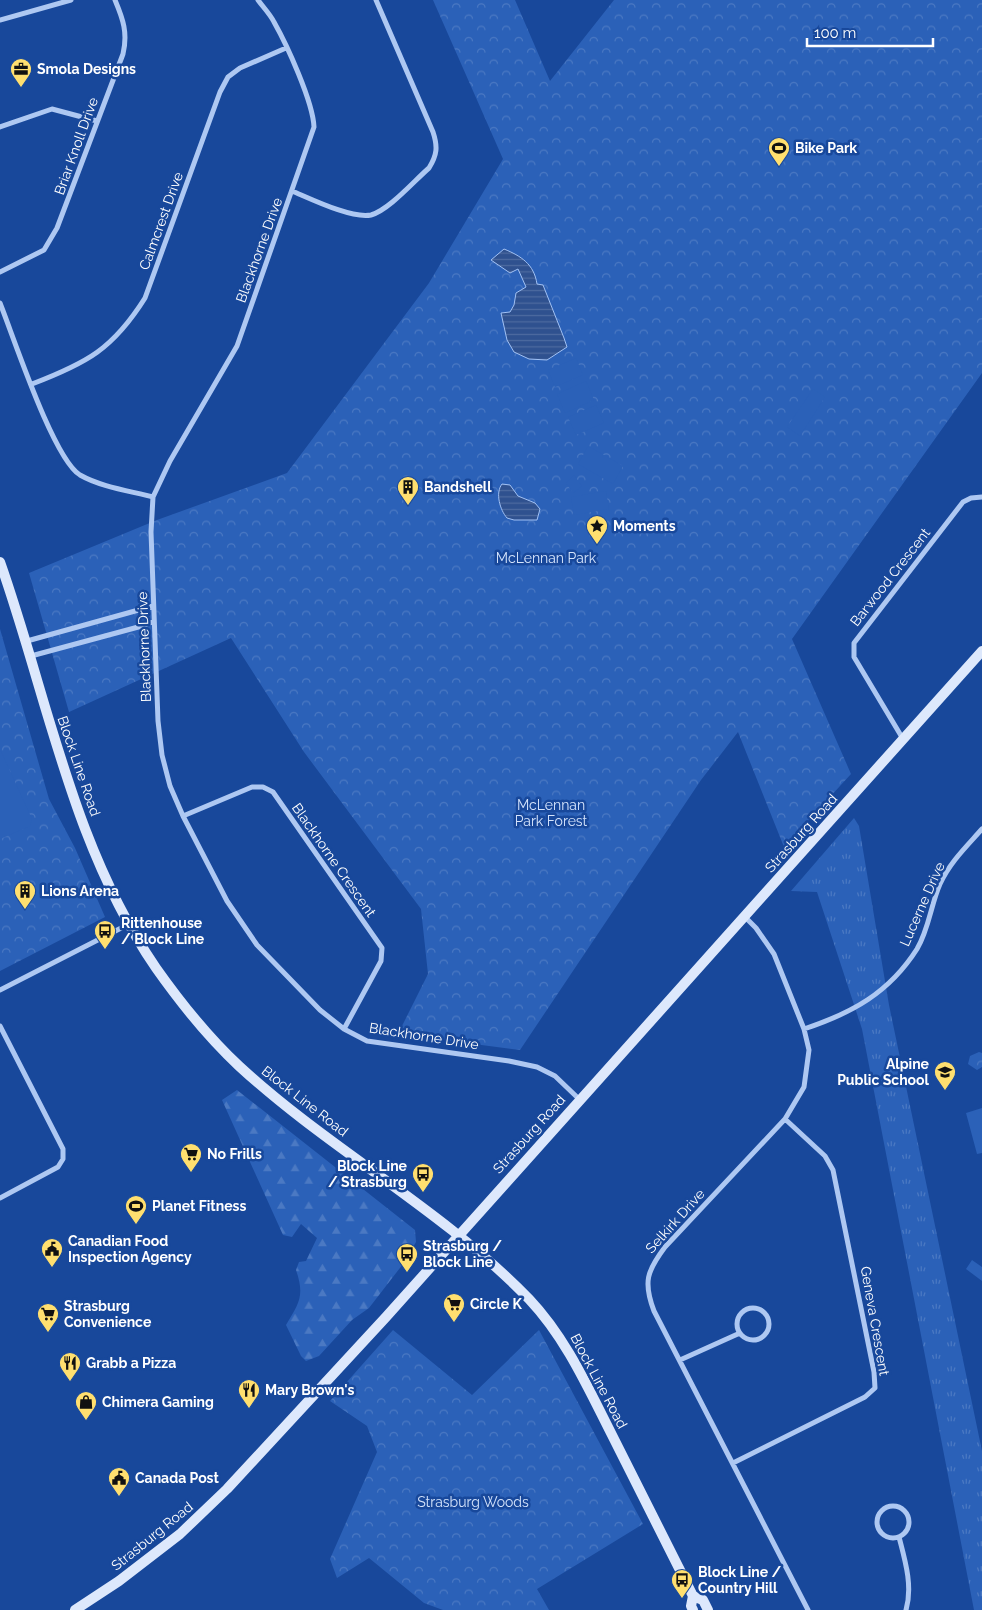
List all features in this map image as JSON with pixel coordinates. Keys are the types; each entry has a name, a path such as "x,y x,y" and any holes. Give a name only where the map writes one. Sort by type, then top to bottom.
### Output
{"street":[{"path":"0,20 71,0"},
{"name":"Briar Knoll Drive","path":"0,272 44,250 52,240 126,40 125,24 115,0"},
{"name":"Blackhorne Drive","path":"258,0 274,21 286,48 313,119 312,136 236,346 170,461 153,498 151,532 153,606 162,755 170,786 213,878 257,945 296,988 344,1029 367,1041 509,1060 537,1067 555,1076 579,1099"},
{"path":"292,191 353,214 370,215 385,207 429,168 434,161 437,145 433,132 376,0"},
{"name":"Calmcrest Drive","path":"32,384 70,370 94,356 115,339 131,320 144,298 220,92 228,77 240,68 286,48"},
{"path":"0,127 52,108 97,121"},
{"path":"0,303 56,444 70,466 90,479 153,498"},
{"name":"Barwood Crescent","path":"903,738 854,657 854,643 963,502 971,498 982,497"},
{"name":"Block Line Road","path":"0,562 27,641 70,792 129,924 157,968 210,1037 239,1066 271,1093 459,1235 532,1302 565,1345 693,1596 691,1606 693,1610"},
{"path":"27,641 153,606"},
{"path":"31,656 142,626 154,620"},
{"name":"Strasburg Road","path":"75,1610 119,1581 180,1534 227,1489 745,918 982,650"},
{"name":"Blackhorne Crescent","path":"183,816 252,787 263,786 273,792 382,948 378,967 344,1029"},
{"name":"Lucerne Drive","path":"804,1029 860,1006 880,992 898,973 918,947 940,884 951,865 982,829"},
{"name":"Selkirk Drive","path":"745,918 756,928 774,954 804,1029 809,1050 808,1069 804,1087 785,1119 653,1262 648,1275 649,1298 808,1610"},
{"path":"0,990 129,924"},
{"path":"0,1026 63,1149 63,1159 58,1167 0,1198"},
{"name":"Geneva Crescent","path":"733,1463 865,1397 875,1388 874,1372 833,1170 825,1156 785,1119"},
{"path":"752,1308 764,1313 769,1325 764,1336 754,1340 744,1337 740,1333 738,1327 740,1315 752,1308"},
{"path":"680,1360 740,1333"},
{"path":"885,1508 900,1508 908,1519 905,1533 898,1537 885,1536 877,1526 880,1512 885,1508"},
{"path":"898,1537 908,1576 909,1591 906,1610"},
{"name":"Block Line Road","path":"693,1596 703,1600 708,1610"}],"green space":[{"name":"McLennan Park","path":"433,0 515,0 550,81 614,0 982,0 982,373 792,639 851,774 784,847 738,732 701,780 520,1050 398,1034 428,974 421,909 304,752 231,638 69,712 29,573 157,520 287,473 429,283 503,159"},
{"path":"576,358 583,375 555,387 548,370"},
{"path":"586,381 594,400 565,413 557,394"},
{"path":"813,389 825,397 800,436 787,427"},
{"path":"596,405 604,423 576,435 568,417"},
{"path":"588,446 623,466 613,484 578,464"},
{"path":"574,475 582,486 573,493 566,483"},
{"path":"606,491 609,509 574,515 571,497"},
{"path":"0,629 49,799 75,848 105,917 0,971"},
{"path":"0,749 32,819 30,826 0,839"},
{"path":"854,818 859,826 889,1005 982,1451 982,1610 974,1610 862,1029 817,892 791,891"},
{"path":"979,1052 982,1053 982,1067 977,1070 968,1064 970,1056"},
{"path":"237,1090 415,1230 416,1242 403,1264 369,1308 352,1320 319,1356 306,1361 301,1356 286,1325 299,1299 300,1286 296,1270 299,1262 306,1261 317,1238 301,1224 292,1237 283,1235 222,1100"},
{"path":"982,1108 982,1153 977,1154 966,1113"},
{"path":"972,1260 982,1267 982,1281 966,1269"},
{"name":"Strasburg Woods","path":"393,1330 472,1395 539,1330 643,1524 537,1589 549,1610 443,1610 424,1603 369,1558 337,1578 330,1559 377,1452 367,1426 330,1401"}],"shaded area":[{"path":"504,249 526,262 533,271 537,284 543,285 564,338 567,347 547,360 529,359 514,352 507,340 501,313 510,312 514,305 516,293 526,287 518,269 510,273 491,260"},
{"path":"502,484 510,485 518,496 535,503 540,509 537,520 514,520 507,518 502,511 499,501 499,492"}],"place":[{"name":"Smola Designs","path":"21,88"},
{"name":"Bike Park","path":"779,167"},
{"name":"Bandshell","path":"408,506"},
{"name":"Moments","path":"597,545"},
{"name":"Lions Arena","path":"25,910"},
{"name":"Rittenhouse / Block Line","path":"105,950"},
{"name":"Alpine Public School","path":"945,1091"},
{"name":"No Frills","path":"191,1173"},
{"name":"Block Line / Strasburg","path":"423,1193"},
{"name":"Planet Fitness","path":"136,1225"},
{"name":"Canadian Food Inspection Agency","path":"52,1268"},
{"name":"Strasburg / Block Line","path":"407,1273"},
{"name":"Circle K","path":"454,1323"},
{"name":"Strasburg Convenience","path":"48,1333"},
{"name":"Grabb a Pizza","path":"70,1382"},
{"name":"Mary Brown's","path":"249,1409"},
{"name":"Chimera Gaming","path":"86,1421"},
{"name":"Canada Post","path":"119,1497"},
{"name":"Block Line / Country Hill","path":"682,1599"}],"park label":[{"name":"McLennan Park Forest","path":"551,814"}]}
